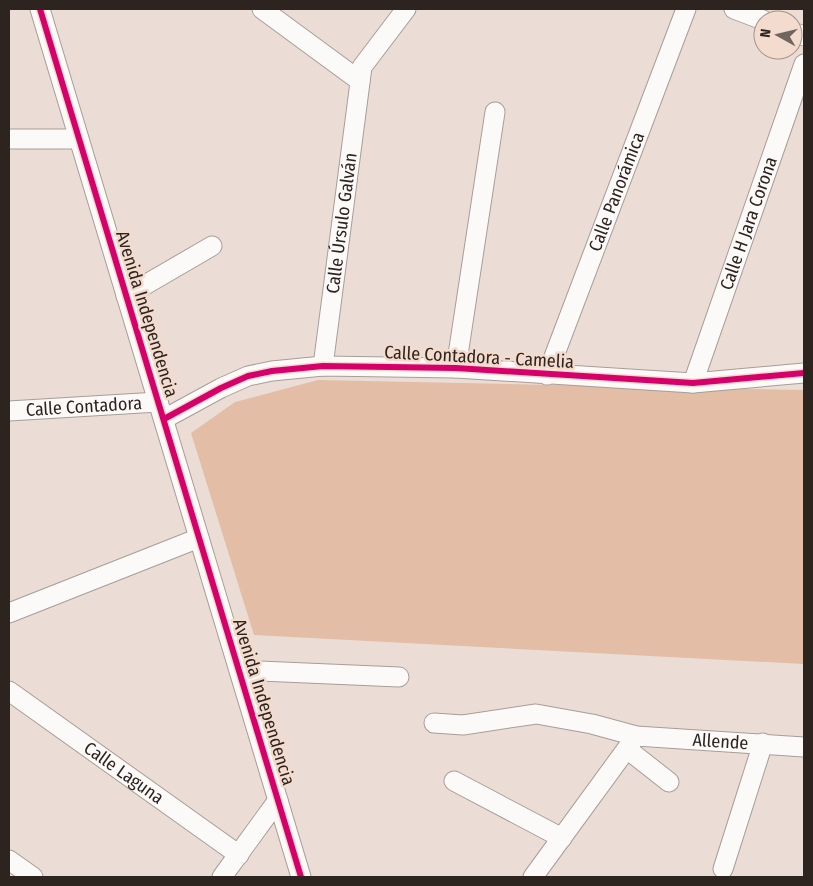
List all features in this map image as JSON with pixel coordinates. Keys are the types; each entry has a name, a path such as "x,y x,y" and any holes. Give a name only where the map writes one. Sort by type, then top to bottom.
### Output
{"street":[{"name":"Avenida Independencia","path":"40,9 301,877"},
{"path":"262,9 360,81"},
{"name":"Calle Úrsulo Galván","path":"323,366 362,67 406,9"},
{"name":"Calle Panorámica","path":"547,375 686,9"},
{"path":"734,9 753,16"},
{"name":"Calle H Jara Corona","path":"692,383 804,64"},
{"path":"456,368 495,112"},
{"path":"9,139 79,139"},
{"path":"126,296 212,246"},
{"name":"Calle Contadora - Camelia","path":"161,410 248,376 272,371 323,366 456,368 692,383 804,373"},
{"name":"Calle Contadora","path":"9,410 161,410"},
{"path":"9,613 199,538"},
{"path":"239,670 399,678"},
{"name":"Calle Laguna","path":"9,692 238,855"},
{"path":"434,723 464,725 536,714 592,724 631,742 670,782"},
{"path":"533,877 631,742"},
{"name":"Allende","path":"631,742 763,743 804,747"},
{"path":"723,869 763,743"},
{"path":"454,781 562,838"},
{"path":"222,877 278,800"},
{"path":"9,860 33,877"}],"shaded area":[{"path":"318,380 804,390 804,664 254,635 191,433 235,402"}],"cycle path":[{"path":"40,9 301,877"},
{"path":"164,419 221,388 248,376 272,371 323,366 456,368 693,383 804,373"}]}
